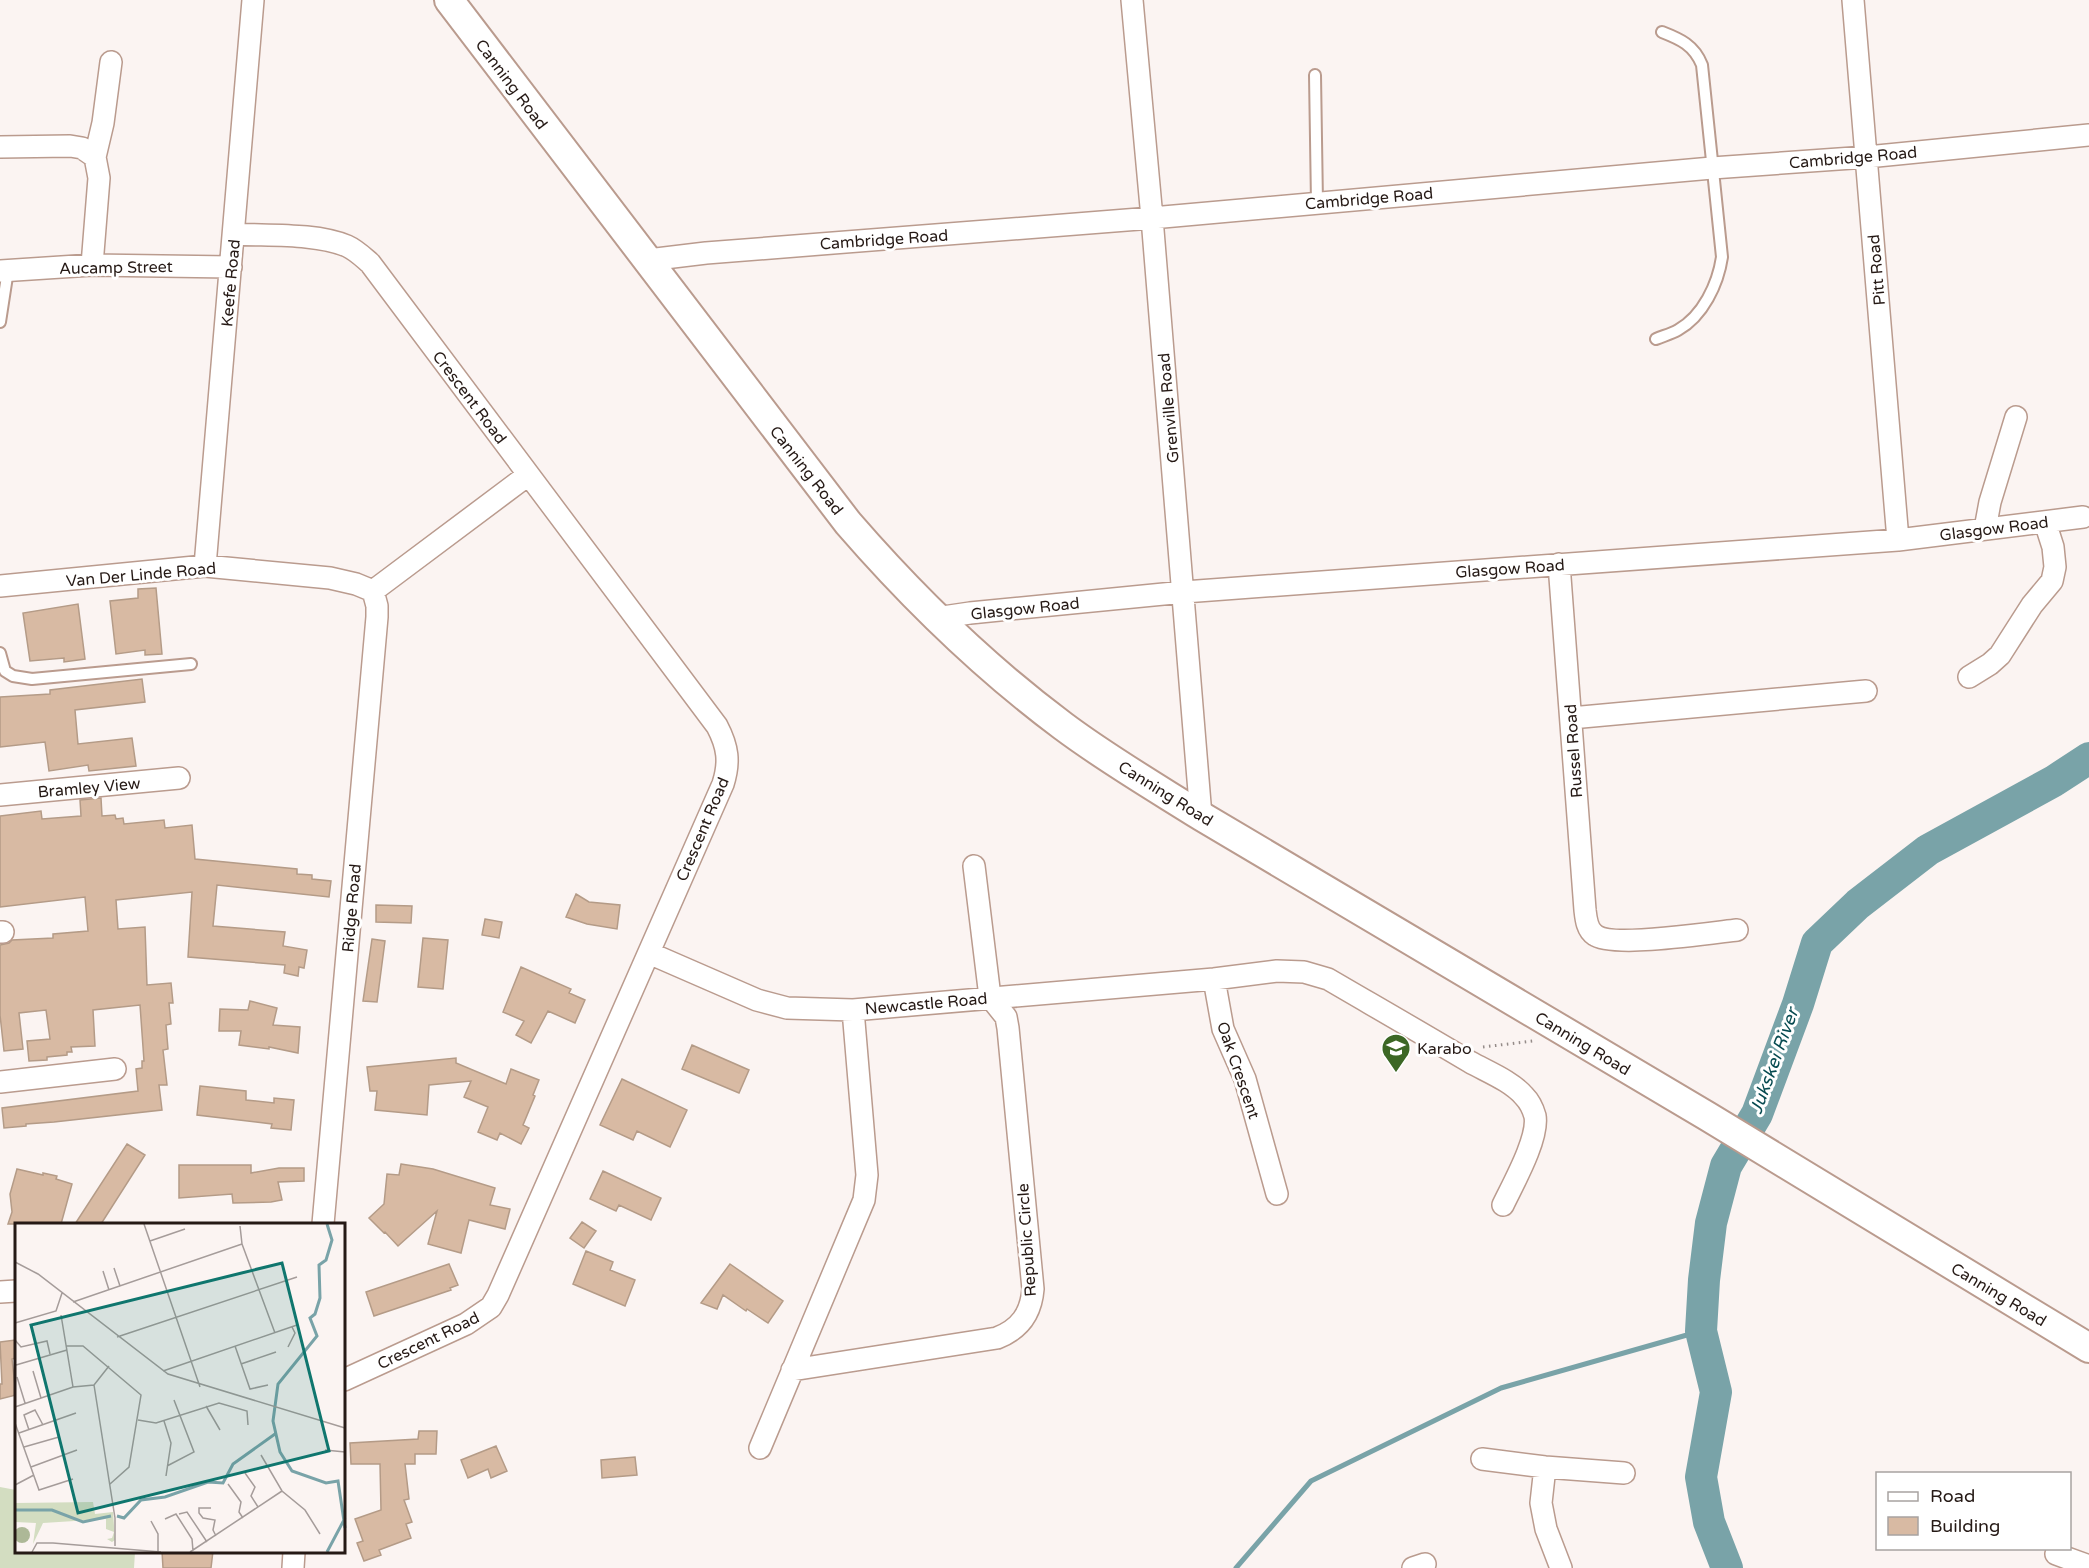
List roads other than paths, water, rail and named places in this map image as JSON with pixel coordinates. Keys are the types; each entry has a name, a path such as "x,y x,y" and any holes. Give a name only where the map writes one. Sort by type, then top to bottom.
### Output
{"main road":[{"name":"Canning Road","path":"449,0 848,523 936,618 975,654 1064,727 1143,780 1707,1116 2089,1348"}],"street":[{"name":"Keefe Road","path":"205,566 253,0"},
{"name":"Grenville Road","path":"1132,0 1184,592 1201,816"},
{"name":"Pitt Road","path":"1853,0 1898,540"},
{"path":"92,265 99,178 95,157 104,123 111,62"},
{"name":"Cambridge Road","path":"648,260 706,253 1152,218 2089,135"},
{"path":"0,147 70,146 82,148 95,157"},
{"name":"Crescent Road","path":"234,234 314,238 334,242 358,252 378,273 717,726 727,748 728,760 723,784 503,1285 490,1307 466,1324 345,1380"},
{"name":"Aucamp Street","path":"4,271 92,265 231,267"},
{"path":"1985,529 1990,502 2016,417"},
{"path":"373,591 528,475"},
{"name":"Glasgow Road","path":"936,618 1184,592 1898,540 2083,517"},
{"path":"1969,677 2000,655 2032,605 2052,581 2055,567 2054,557 2044,522"},
{"name":"Russel Road","path":"1559,564 1585,910 1589,929 1595,936 1621,941 1737,930"},
{"name":"Van Der Linde Road","path":"0,586 205,566 330,578 373,591"},
{"name":"Ridge Road","path":"323,1223 377,617 373,591"},
{"path":"1570,718 1866,691"},
{"name":"Bramley View","path":"0,795 179,778"},
{"path":"974,866 990,997"},
{"name":"Newcastle Road","path":"650,953 773,1006 787,1008 853,1010 1214,979 1277,971 1317,975 1328,979 1452,1051 1524,1096 1532,1107 1535,1117 1532,1140 1503,1205"},
{"name":"Oak Crescent","path":"1214,979 1223,1029 1245,1079 1277,1194"},
{"name":"Republic Circle","path":"792,1370 997,1338 1017,1327 1028,1311 1033,1290 1008,1028 1006,1017 990,997"},
{"path":"760,1448 860,1212 867,1188 853,1010"},
{"path":"0,1082 115,1069"},
{"path":"0,1292 15,1291"},
{"path":"1482,1459 1623,1473"},
{"path":"1545,1467 1541,1503 1546,1529 1561,1568"},
{"path":"293,1568 294,1553"},
{"path":"2056,1554 2089,1566"}],"lane":[{"path":"1656,339 1679,330 1697,314 1713,288 1722,257 1704,76 1698,55 1683,41 1662,32"},
{"path":"1315,75 1317,203"},
{"path":"0,322 4,271"},
{"path":"0,653 5,671 21,678 32,679 191,664"}],"waterway":[{"name":"Jukskei River","path":"1727,1568 1709,1522 1701,1477 1716,1392 1701,1331 1711,1223 1726,1166 1757,1114 1798,1004 1817,943 1858,904 1928,850 2054,781 2089,758"},
{"path":"1236,1568 1311,1481 1501,1388 1701,1331"}],"place":[{"name":"Karabo","path":"1396,1074"}]}
